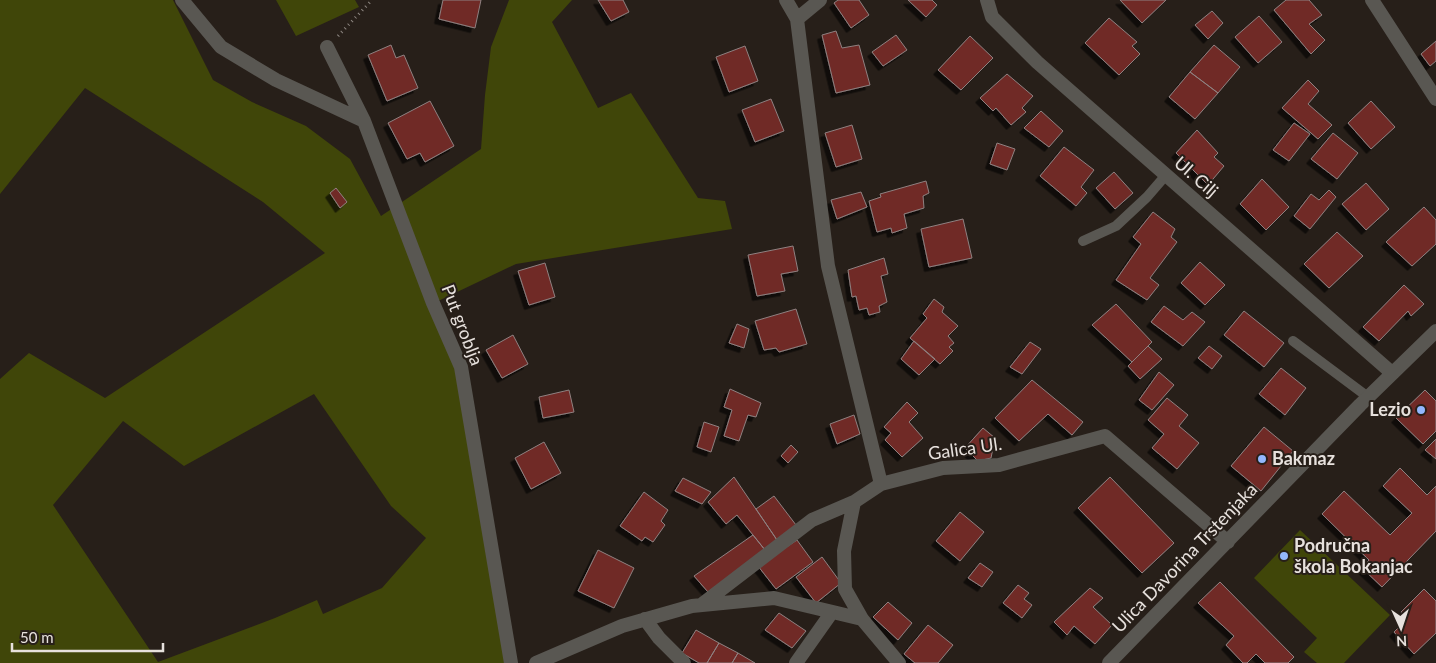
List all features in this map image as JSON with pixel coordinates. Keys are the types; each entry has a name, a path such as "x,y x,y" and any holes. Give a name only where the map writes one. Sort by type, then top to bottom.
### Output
{"street":[{"path":"182,0 221,47 276,80 364,121"},
{"path":"786,0 797,19 828,266 881,484"},
{"path":"797,19 820,0"},
{"name":"Ul. Cilj","path":"987,0 992,17 1037,62 1392,373"},
{"path":"1372,0 1436,99"},
{"name":"Put groblja","path":"327,47 364,121 433,303 461,367 511,663"},
{"name":"Ulica Davorina Trstenjaka","path":"1109,663 1368,397 1436,331"},
{"name":"Galica Ul.","path":"701,605 812,520 854,502 881,484 943,468 999,466 1104,436 1228,542"},
{"path":"854,502 844,550 845,589 862,619 899,663"},
{"path":"536,663 622,626 692,606 774,598 862,619"},
{"path":"796,663 832,612"},
{"path":"645,619 684,663"}],"lane":[{"path":"1083,241 1116,226 1147,197 1166,175"},
{"path":"1293,341 1368,397"}],"path":[{"path":"327,47 372,0"}],"green space":[{"path":"0,0 173,0 213,80 252,102 306,126 350,159 381,216 481,149 491,47 509,0 572,0 552,22 598,108 631,93 698,198 725,201 732,229 516,264 434,303 461,367 511,663 0,663 0,379 29,353 105,398 325,253 263,202 85,88 0,194","holes":["314,394 391,506 426,538 382,588 323,614 317,600 275,618 158,662 53,505 123,421 184,466"]},
{"path":"276,0 355,0 359,7 296,36"},
{"path":"1300,530 1390,615 1344,663 1317,663 1304,652 1317,638 1254,578"}],"building":[{"path":"443,0 481,0 475,28 439,19"},
{"path":"598,0 623,0 629,12 611,21"},
{"path":"838,0 859,0 869,15 851,28 834,3"},
{"path":"908,0 932,0 937,5 926,17"},
{"path":"1120,0 1166,0 1142,23"},
{"path":"1286,0 1309,0 1322,15 1309,24 1325,40 1311,54 1274,10"},
{"path":"1212,11 1223,23 1208,39 1195,25"},
{"path":"1259,16 1282,42 1258,63 1235,37"},
{"path":"1109,18 1137,42 1132,46 1140,54 1119,75 1085,43"},
{"path":"836,31 842,48 859,45 870,85 836,93 822,35"},
{"path":"896,35 907,50 883,66 872,52"},
{"path":"970,36 993,58 961,90 938,70"},
{"path":"1436,41 1436,61 1430,66 1421,54"},
{"path":"391,45 396,58 404,55 418,88 387,101 368,55"},
{"path":"1214,45 1240,67 1218,93 1190,72"},
{"path":"745,46 758,81 729,92 716,57"},
{"path":"1190,72 1218,93 1195,119 1169,97"},
{"path":"1007,74 1033,96 1022,108 1026,112 1011,125 996,108 993,111 980,98"},
{"path":"1308,80 1319,91 1308,104 1332,125 1318,139 1282,108"},
{"path":"771,99 784,131 755,142 742,110"},
{"path":"430,101 454,146 425,162 420,153 407,159 388,123"},
{"path":"1371,101 1395,127 1371,149 1348,123"},
{"path":"1041,111 1063,131 1049,147 1024,128"},
{"path":"1294,123 1310,134 1289,161 1273,150"},
{"path":"852,125 862,159 836,167 825,133"},
{"path":"1197,130 1218,153 1214,157 1224,166 1208,185 1176,153"},
{"path":"1333,133 1358,153 1337,179 1311,159"},
{"path":"997,143 1015,149 1007,170 990,164"},
{"path":"1064,147 1094,170 1081,187 1087,193 1076,206 1040,176"},
{"path":"1114,172 1133,193 1115,209 1096,188"},
{"path":"1262,179 1289,207 1266,230 1240,204"},
{"path":"926,181 929,193 923,196 924,208 904,214 907,228 892,233 891,228 877,232 869,201 881,197 880,194"},
{"path":"1366,183 1389,209 1366,230 1342,204"},
{"path":"336,188 347,202 340,208 330,193"},
{"path":"1329,190 1336,197 1310,229 1294,216 1311,194 1319,200"},
{"path":"861,192 867,207 837,219 831,200"},
{"path":"1424,207 1436,220 1436,244 1412,266 1386,242"},
{"path":"1153,212 1175,229 1171,237 1177,242 1150,278 1159,285 1147,300 1116,280 1141,244 1133,237"},
{"path":"963,219 972,258 929,267 921,229"},
{"path":"1337,232 1363,256 1329,288 1304,264"},
{"path":"793,246 798,271 781,274 785,291 757,296 748,255"},
{"path":"884,258 888,274 881,276 887,302 879,306 880,312 869,315 867,308 859,310 856,296 852,297 848,270"},
{"path":"1200,262 1225,285 1205,305 1181,283"},
{"path":"545,263 555,297 529,305 518,271"},
{"path":"1404,285 1424,304 1411,316 1408,311 1379,341 1363,327"},
{"path":"934,299 944,307 942,312 958,326 948,336 954,343 949,347 953,351 940,364 910,338 927,318 923,314"},
{"path":"1116,304 1152,342 1132,362 1092,325"},
{"path":"1164,306 1183,320 1192,312 1205,322 1183,346 1151,322"},
{"path":"796,309 807,344 779,352 776,348 764,350 755,321"},
{"path":"1244,311 1284,343 1264,367 1224,335"},
{"path":"737,324 749,329 744,348 729,343"},
{"path":"513,335 528,364 502,378 486,350"},
{"path":"914,341 935,359 919,375 901,359"},
{"path":"1030,342 1041,349 1022,374 1010,367"},
{"path":"1148,346 1162,359 1140,379 1128,366"},
{"path":"1209,346 1222,356 1212,369 1198,358"},
{"path":"1281,368 1306,388 1285,415 1259,394"},
{"path":"1159,372 1174,385 1152,410 1139,400"},
{"path":"1032,380 1083,422 1072,435 1048,414 1019,441 995,418"},
{"path":"730,389 761,403 756,417 748,415 739,441 724,436 732,410 724,407"},
{"path":"569,390 574,412 543,418 539,397"},
{"name":"Lezio","path":"1425,390 1436,401 1436,431 1423,444 1396,418"},
{"path":"1167,398 1188,415 1179,426 1199,443 1177,469 1152,448 1164,434 1148,420"},
{"path":"907,402 918,413 909,422 923,438 902,457 885,440 891,433 884,427"},
{"path":"854,415 860,434 837,444 830,424"},
{"path":"704,422 719,427 711,452 697,447"},
{"name":"Bakmaz","path":"1264,427 1293,451 1261,491 1231,466"},
{"path":"983,428 995,438 991,458 978,461 965,448"},
{"path":"1436,439 1436,459 1425,450"},
{"path":"544,442 561,473 531,489 515,458"},
{"path":"791,445 798,452 788,463 781,456"},
{"path":"1400,468 1427,495 1436,486 1436,531 1382,587 1362,568 1369,560 1322,514 1344,491 1390,535 1412,513 1383,486"},
{"path":"734,477 777,540 765,550 737,515 726,524 708,502"},
{"path":"1110,477 1174,543 1142,573 1078,508"},
{"path":"683,478 711,492 702,504 675,491"},
{"path":"644,492 668,510 661,521 665,525 653,542 645,537 642,541 620,526"},
{"path":"774,496 796,525 777,540 756,509"},
{"path":"960,512 984,532 960,561 936,541"},
{"path":"753,535 765,550 708,592 694,576"},
{"path":"797,540 813,562 776,589 758,566"},
{"path":"598,550 634,568 614,608 578,591"},
{"path":"822,557 841,583 816,603 796,577"},
{"path":"980,563 993,572 982,587 968,578"},
{"path":"1220,582 1294,657 1288,663 1265,663 1256,654 1247,663 1243,663 1226,645 1234,636 1198,603"},
{"path":"1018,585 1029,593 1024,599 1032,605 1022,618 1003,603"},
{"path":"1090,588 1103,598 1093,607 1112,625 1095,644 1074,626 1067,635 1054,622"},
{"path":"1424,589 1436,601 1436,633 1414,654 1394,632 1407,619 1401,612"},
{"path":"888,602 912,623 898,640 873,617"},
{"path":"779,613 806,631 792,648 765,630"},
{"path":"928,625 953,645 938,663 915,663 904,654"},
{"path":"696,630 719,643 707,663 699,663 682,653"},
{"path":"719,643 738,653 732,663 707,663"},
{"path":"738,653 755,663 732,663"}],"place":[{"name":"Lezio","path":"1421,410"},
{"name":"Bakmaz","path":"1262,459"},
{"name":"Područna škola Bokanjac","path":"1284,556"}]}
